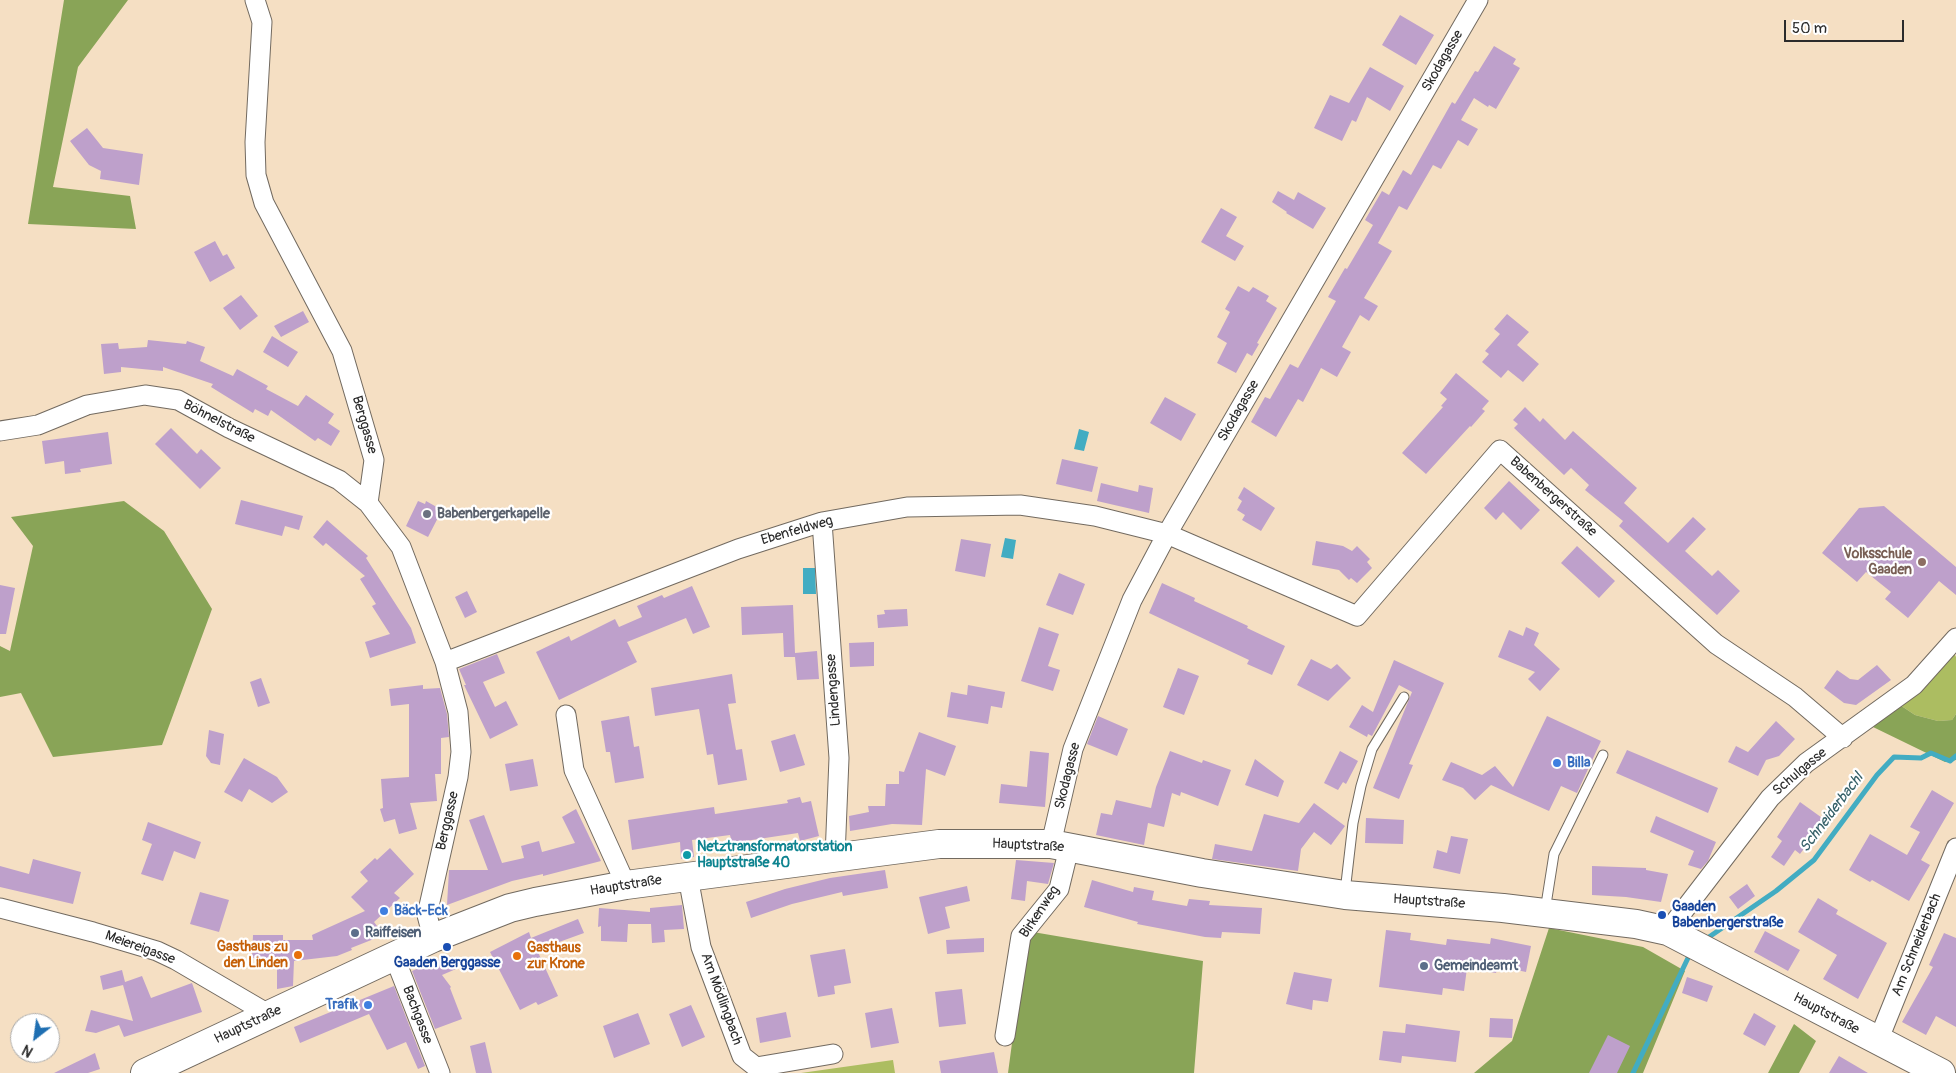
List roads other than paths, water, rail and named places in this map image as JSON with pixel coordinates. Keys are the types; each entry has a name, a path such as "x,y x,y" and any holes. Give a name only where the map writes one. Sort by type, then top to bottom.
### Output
{"main road":[{"name":"Hauptstraße","path":"145,1073 433,938 510,908 626,885 939,844 1060,846 1202,873 1345,895 1482,905 1619,922 1668,931 1734,964 1878,1042 1941,1073"}],"street":[{"name":"Berggasse","path":"255,0 262,22 256,175 264,203 342,351 374,460 368,503 401,547 445,662 458,712 461,752 458,777 426,916 433,938"},
{"name":"Skodagasse","path":"1060,846 1073,749 1132,600 1167,534 1478,0"},
{"name":"Böhnelstraße","path":"0,431 38,425 87,405 145,395 178,400 229,428 339,480 368,503"},
{"name":"Babenbergerstraße","path":"1167,534 1357,616 1500,450 1716,644 1796,697 1843,738"},
{"name":"Ebenfeldweg","path":"445,662 738,549 822,522 908,507 1020,505 1095,516 1167,534"},
{"name":"Lindengasse","path":"822,522 839,758 835,857"},
{"name":"Schulgasse","path":"1668,931 1770,798 1806,763 1914,685 1956,638"},
{"path":"566,715 574,770 626,885"},
{"name":"Birkenweg","path":"1006,1036 1021,936 1058,889 1060,846"},
{"name":"Am Schneiderbach","path":"1878,1042 1956,848"},
{"name":"Am Mödlingbach","path":"688,877 701,946 742,1056 756,1067 833,1054"},
{"name":"Meiereigasse","path":"0,908 157,951 176,960 270,1015"},
{"name":"Bachgasse","path":"394,956 440,1073"}],"lane":[{"path":"1345,895 1353,823 1372,749 1404,697"},
{"path":"1544,914 1554,854 1603,755"}],"water":[{"path":"1079,429 1089,432 1084,451 1074,449"},
{"path":"1005,538 1016,540 1013,559 1001,557"},
{"path":"803,568 815,568 816,594 803,594"}],"waterway":[{"name":"Schneiderbachl","path":"1709,937 1776,891 1814,860 1877,775 1894,757 1921,758 1931,753 1950,761 1956,756"},
{"name":"Schneiderbachl","path":"1633,1073 1688,958"}],"place":[{"name":"Babenbergerkapelle","path":"427,514"},
{"name":"Volksschule Gaaden","path":"1922,562"},
{"name":"Billa","path":"1557,763"},
{"name":"Netztransformatorstation Hauptstraße 40","path":"687,855"},
{"name":"Bäck-Eck","path":"384,911"},
{"name":"Gaaden Babenbergerstraße","path":"1662,915"},
{"name":"Raiffeisen","path":"355,933"},
{"name":"Gaaden Berggasse","path":"447,947"},
{"name":"Gasthaus zu den Linden","path":"298,955"},
{"name":"Gasthaus zur Krone","path":"517,956"},
{"name":"Gemeindeamt","path":"1424,966"},
{"name":"Trafik","path":"368,1005"}]}
